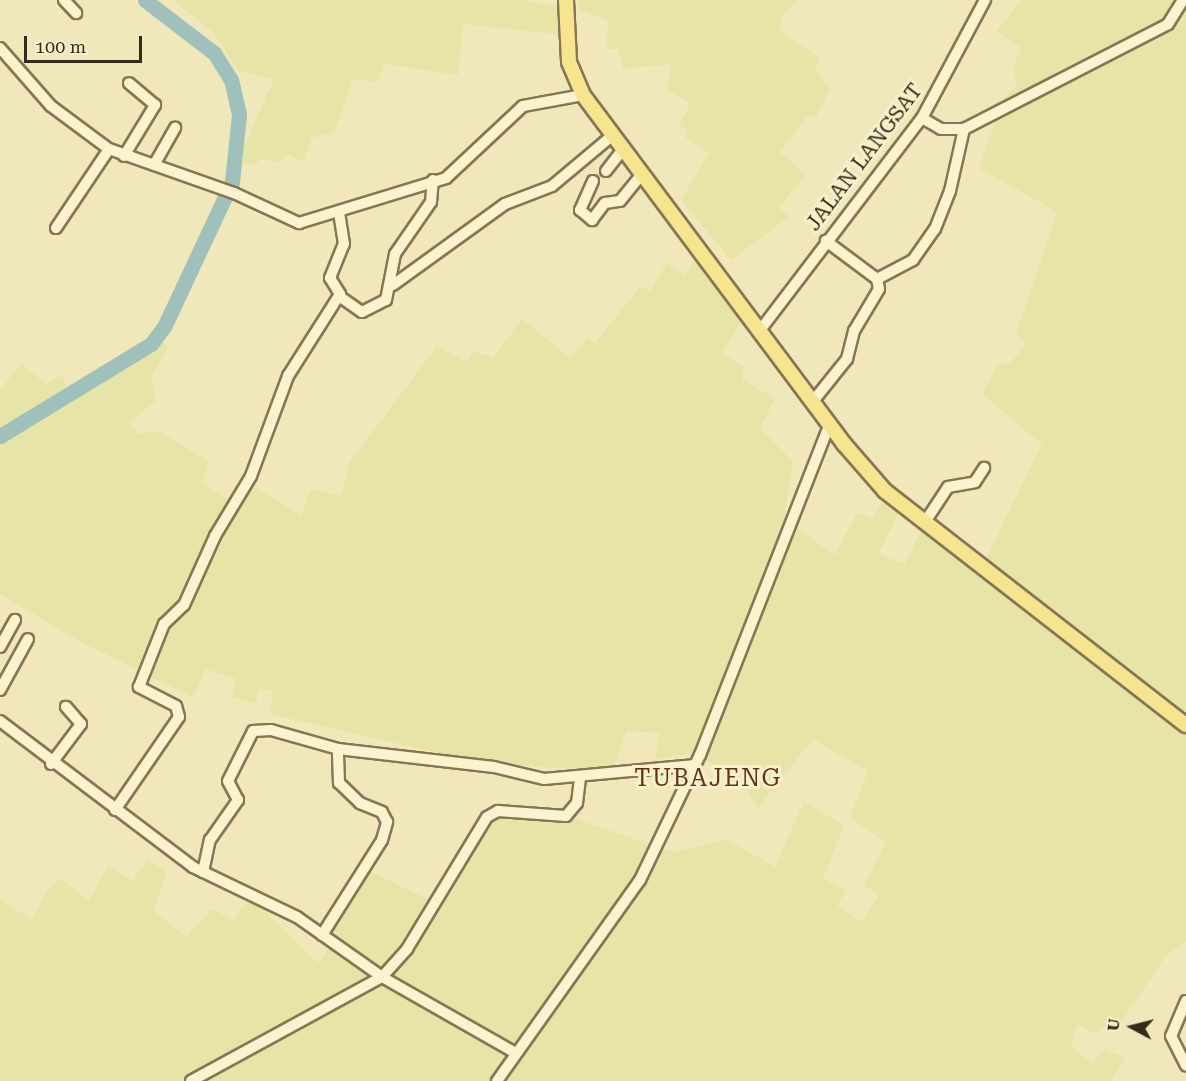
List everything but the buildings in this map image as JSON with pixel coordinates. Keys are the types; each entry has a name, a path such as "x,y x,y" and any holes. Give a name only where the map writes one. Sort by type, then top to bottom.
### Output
{"main road":[{"path":"566,0 568,62 583,95 814,400 829,425 881,487 1186,725"}],"street":[{"path":"64,0 76,13"},
{"name":"JALAN LANGSAT","path":"761,329 922,118 985,0"},
{"path":"922,118 941,129 964,129 1168,24 1183,0"},
{"path":"0,48 51,106 109,149 221,188 299,222 339,214 453,173 486,135 523,106 583,95"},
{"path":"124,156 155,105 129,83"},
{"path":"154,165 175,128"},
{"path":"877,279 906,267 931,236 950,191 964,129"},
{"path":"393,285 505,204 552,186 613,135"},
{"path":"56,228 109,149"},
{"path":"606,171 623,149"},
{"path":"593,181 580,210 592,220 605,203 620,201 642,174"},
{"path":"339,296 356,310 367,311 386,300 393,285 395,254 431,202 433,180"},
{"path":"115,810 179,717 176,706 139,687 164,624 184,605 212,542 251,476 288,376 339,296 340,288 330,278 344,244 339,214"},
{"path":"814,400 847,359 854,331 879,292 877,279 826,242"},
{"path":"497,1081 627,902 695,765 829,425"},
{"path":"925,522 948,487 975,482 984,468"},
{"path":"0,647 15,620"},
{"path":"0,690 28,639"},
{"path":"51,764 81,724 66,707"},
{"path":"0,721 51,764 203,872 322,934 382,977 516,1053"},
{"path":"203,872 210,840 238,800 228,783 250,733 281,732 338,749 494,767 535,778 580,777 695,765"},
{"path":"322,934 382,840 387,822 382,812 360,803 339,783 338,749"},
{"path":"191,1081 382,977 407,949 487,817 498,811 566,816 575,808 580,777"},
{"path":"1186,1000 1171,1036 1186,1065"}],"shaded area":[{"path":"173,0 520,0 568,8 568,35 463,24 458,75 385,64 377,82 353,79 334,132 312,138 302,162 287,153 282,162 260,159 255,165 243,163 244,147 274,79 239,71 213,32"},
{"path":"579,0 796,0 781,18 780,32 820,58 815,68 830,89 816,117 807,116 780,152 805,175 779,208 789,217 731,260 681,200 709,153 685,137 688,129 679,125 691,103 667,90 672,64 623,69 618,49 607,49 608,21 579,9"},
{"path":"1021,0 1186,0 1186,941 1167,954 1115,1031 1102,1026 1096,1034 1077,1024 1071,1047 1093,1064 1104,1049 1125,1058 1111,1081 0,1081 0,899 32,920 48,889 60,878 89,901 108,866 132,881 148,860 167,873 153,911 187,937 212,909 234,921 250,897 318,963 338,937 331,927 365,869 436,903 500,804 565,815 672,852 727,840 775,867 804,802 844,825 823,879 846,890 837,906 862,922 879,895 864,885 886,842 850,818 868,771 813,739 758,808 740,780 706,760 690,754 655,759 659,733 626,731 614,767 550,768 465,759 270,714 273,690 258,689 256,704 232,697 236,679 206,669 193,697 79,641 0,594 0,390 21,364 46,384 62,375 72,400 111,367 162,341 168,347 152,376 155,401 129,422 139,434 158,431 210,462 201,483 227,499 242,480 301,515 311,489 342,496 349,463 437,346 466,362 473,351 493,358 522,319 570,358 588,338 595,343 641,286 650,291 667,263 685,275 703,249 753,332 740,323 722,353 744,367 742,379 775,399 760,428 793,462 784,519 835,555 857,513 873,519 888,487 905,500 878,554 905,564 927,518 985,561 1042,444 982,394 998,365 1011,362 1027,344 1016,334 1057,212 979,168 1003,99 1016,87 1014,65 1021,48 997,31"}],"waterway":[{"path":"0,436 151,344 164,327 232,182 239,114 231,80 214,53 145,0"}],"district":[{"name":"TUBAJENG","path":"708,779"}]}
